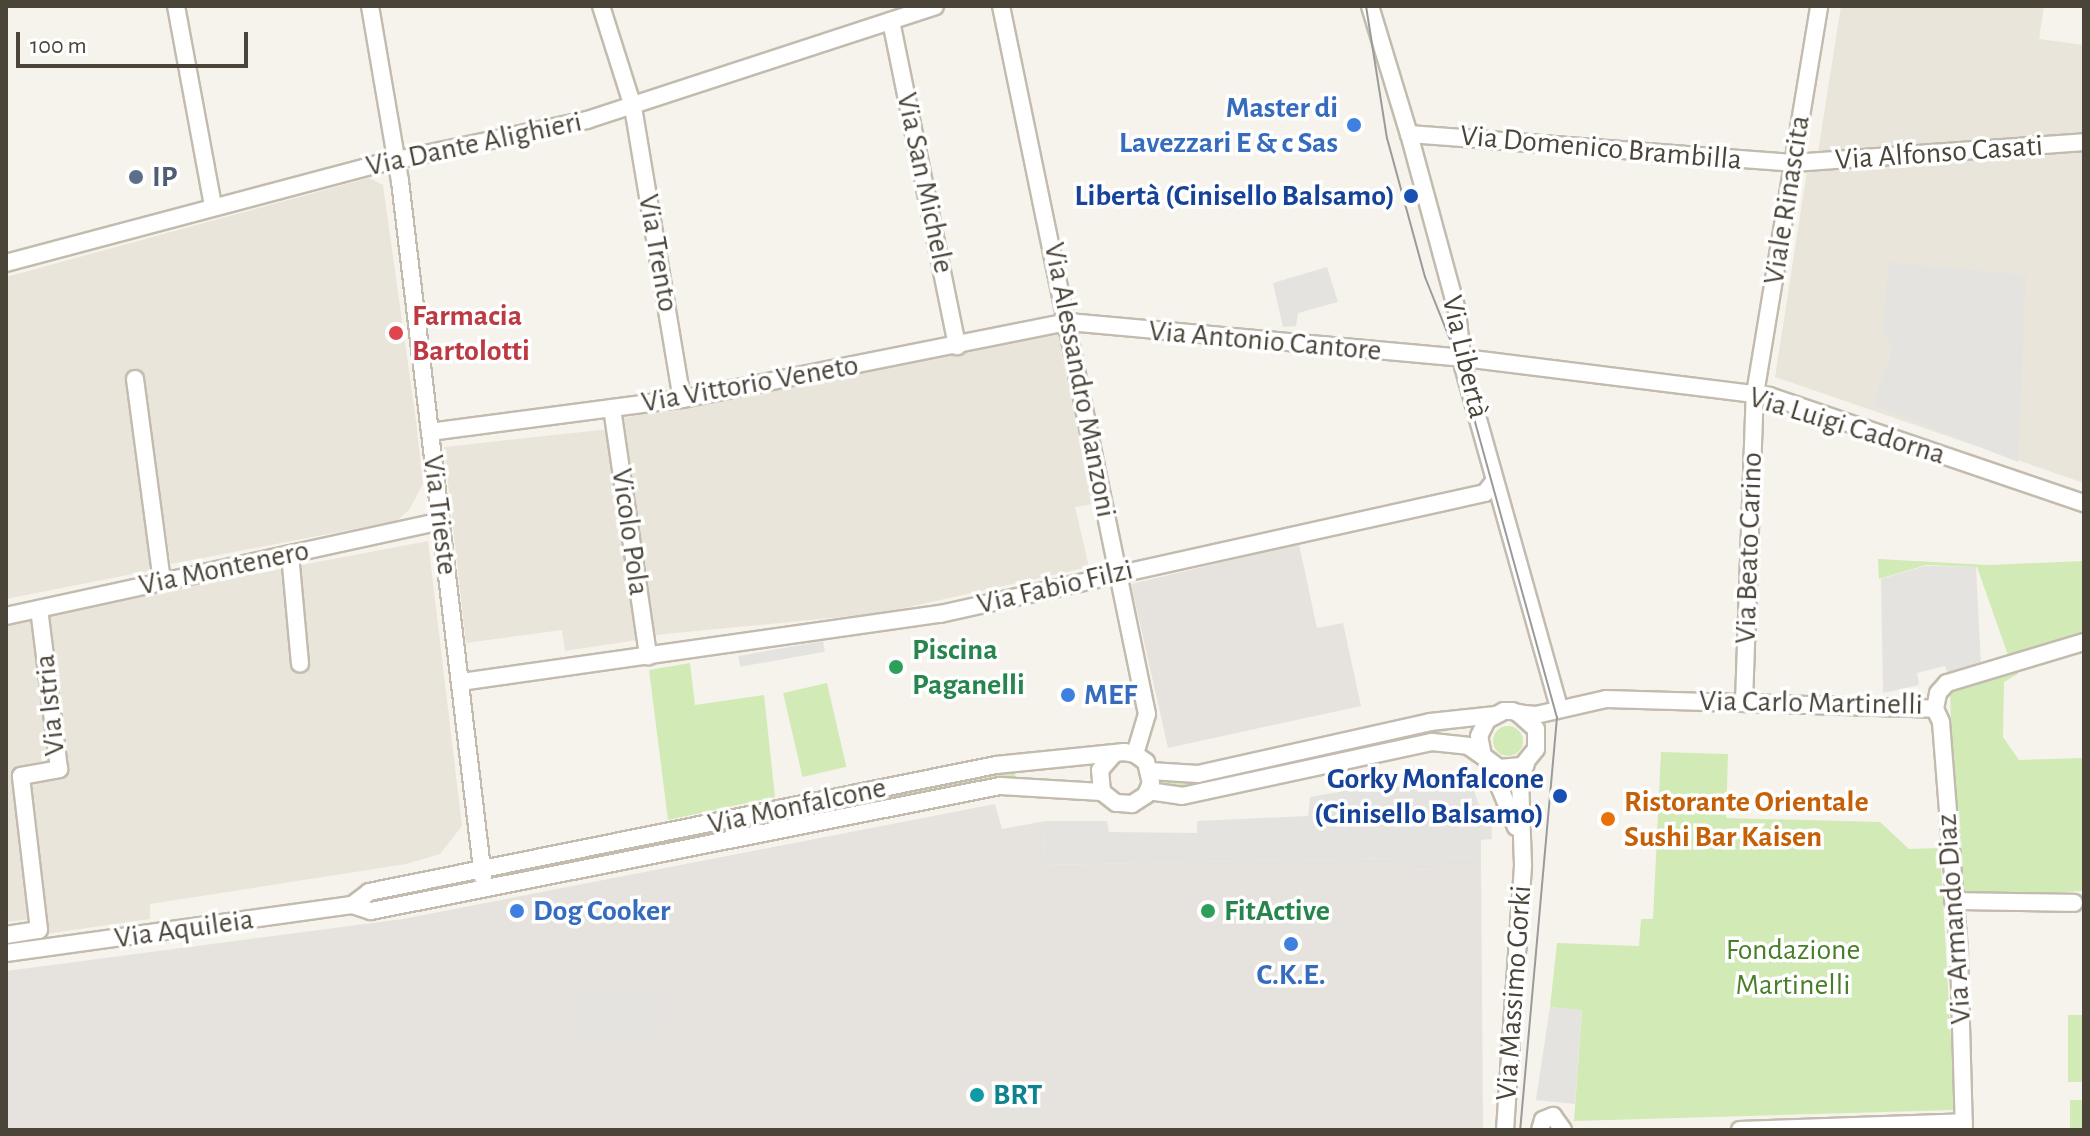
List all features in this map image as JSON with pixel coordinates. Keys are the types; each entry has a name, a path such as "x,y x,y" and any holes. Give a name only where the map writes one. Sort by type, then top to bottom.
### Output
{"street":[{"path":"176,6 213,206"},
{"name":"Via Trieste","path":"370,6 397,161 485,890"},
{"name":"Via Trento","path":"601,6 633,107 682,399"},
{"name":"Via Dante Alighieri","path":"6,263 213,206 397,161 511,140 633,107 935,6"},
{"name":"Via Alessandro Manzoni","path":"1001,6 1147,714 1135,754"},
{"name":"Via Libertà","path":"1370,6 1457,311 1461,357 1559,708"},
{"name":"Viale Rinascita","path":"1755,394 1819,6"},
{"name":"Via San Michele","path":"891,21 957,346"},
{"name":"Via Domenico Brambilla","path":"1409,134 1793,163"},
{"name":"Via Alfonso Casati","path":"1793,163 2084,142"},
{"name":"Via Vittorio Veneto","path":"430,432 682,399 1068,322"},
{"name":"Via Antonio Cantore","path":"1068,322 1461,357"},
{"name":"Via Luigi Cadorna","path":"1461,357 1755,394 2084,503"},
{"path":"135,379 162,582"},
{"name":"Via Beato Carino","path":"1744,702 1755,394"},
{"name":"Vicolo Pola","path":"612,408 648,656"},
{"name":"Via Fabio Filzi","path":"461,682 940,614 1485,493 1495,480"},
{"name":"Via Montenero","path":"6,616 441,521"},
{"path":"290,554 300,664"},
{"name":"Via Istria","path":"6,935 39,930 21,776 59,769 39,609"},
{"name":"Via Carlo Martinelli","path":"1518,713 1598,699 1935,709 1938,693 1947,683 2084,642"},
{"name":"Via Armando Diaz","path":"1935,709 1940,718 1953,901 1964,1126"},
{"path":"1487,760 1480,733 1498,713"},
{"path":"1498,713 1518,713 1537,735 1536,750 1526,764 1507,770 1468,746 1432,742 1182,796 1148,791 1123,805 1102,792 1100,770 1114,754 1135,754 1150,771 1198,774 1430,722 1475,721 1498,713"},
{"name":"Via Monfalcone","path":"481,868 996,765 1114,754"},
{"name":"Via Massimo Gorki","path":"1487,760 1506,793 1522,856"},
{"name":"Via Massimo Gorki","path":"1505,1130 1522,856 1520,781 1526,764"},
{"path":"1148,791 1150,771"},
{"name":"Via Monfalcone","path":"485,890 1000,786 1102,792"},
{"name":"Via Aquileia","path":"352,905 369,892 481,868"},
{"name":"Via Aquileia","path":"9,951 352,905 371,911 485,890"},
{"path":"1953,901 2074,903"},
{"path":"1540,1130 1543,1120 1553,1116 1563,1130"},
{"path":"1740,1130 1964,1126"}],"shaded area":[{"path":"1841,6 2044,6 2039,39 2084,45 2084,133 1818,152"},
{"path":"2084,146 2084,483 1775,377 1807,171"},
{"path":"369,178 383,185 416,421 423,484 409,510 396,521 171,564 140,374 153,570 6,599 6,277"},
{"path":"1888,262 2026,275 2018,462 1872,405 1893,349 1883,328"},
{"path":"1327,267 1338,302 1298,313 1296,326 1283,327 1273,283"},
{"path":"1057,331 1093,504 1075,507 1089,567 882,613 655,635 624,418"},
{"path":"610,429 637,640 565,651 562,630 466,643 444,447"},
{"path":"428,541 462,826 440,854 406,864 150,904 150,919 45,934 27,780 66,772 48,613"},
{"path":"1299,544 1317,628 1343,623 1361,706 1168,748 1131,584"},
{"path":"1925,566 1976,567 1981,665 1948,674 1945,666 1917,673 1919,685 1883,693 1881,579"},
{"path":"33,615 48,762 14,768 31,919 6,922 6,619"},
{"path":"823,641 825,652 740,667 738,656"},
{"path":"1457,776 1458,788 1474,791 1481,810 1491,810 1492,839 1481,840 1481,857 1437,858 1435,870 1404,869 1402,858 1044,865 1045,821 1107,821 1109,832 1197,833 1197,821 1308,816 1310,797 1378,785 1426,790 1427,777"},
{"path":"995,804 1002,829 1045,821 1044,865 1403,858 1405,869 1434,870 1437,858 1481,857 1483,1130 6,1130 6,971 403,919"},
{"path":"578,992 660,992 660,1031 578,1031"},
{"path":"1550,1007 1582,1010 1575,1104 1536,1100"}],"green space":[{"path":"1878,559 1989,565 2084,561 2084,632 2008,655 1977,567 1926,565 1879,579"},
{"path":"690,663 695,705 764,695 775,797 668,820 649,670"},
{"path":"2017,667 2018,674 2004,682 2003,737 2019,760 2084,758 2084,891 1957,898 1950,690"},
{"path":"827,683 846,767 802,777 783,693"},
{"path":"1508,726 1514,727 1522,735 1522,747 1514,755 1508,756 1502,755 1494,747 1493,741 1494,735 1502,727"},
{"path":"1452,730 1175,789 1161,785 1161,780 1187,782 1417,732"},
{"name":"Fondazione Martinelli","path":"1661,752 1728,754 1726,818 1880,822 1909,849 1940,848 1955,1110 1574,1121 1582,1011 1550,1007 1557,943 1639,946 1641,919 1653,919"},
{"path":"1014,772 1016,777 506,878 504,872"},
{"path":"2068,1015 2084,1015 2084,1082 2068,1082"},
{"path":"2070,1100 2084,1100 2084,1130 2070,1130"}],"tram line":[{"path":"1366,6 1387,138 1425,277 1457,357 1557,717 1520,1130"}],"place":[{"name":"Master di Lavezzari E & c Sas","path":"1354,125"},
{"name":"IP","path":"136,177"},
{"name":"Libertà (Cinisello Balsamo)","path":"1411,196"},
{"name":"Farmacia Bartolotti","path":"396,333"},
{"name":"Piscina Paganelli","path":"896,667"},
{"name":"MEF","path":"1068,695"},
{"name":"Gorky Monfalcone (Cinisello Balsamo)","path":"1560,796"},
{"name":"Ristorante Orientale Sushi Bar Kaisen","path":"1608,819"},
{"name":"Dog Cooker","path":"517,911"},
{"name":"FitActive","path":"1208,911"},
{"name":"C.K.E.","path":"1291,944"},
{"name":"BRT","path":"977,1095"}]}
